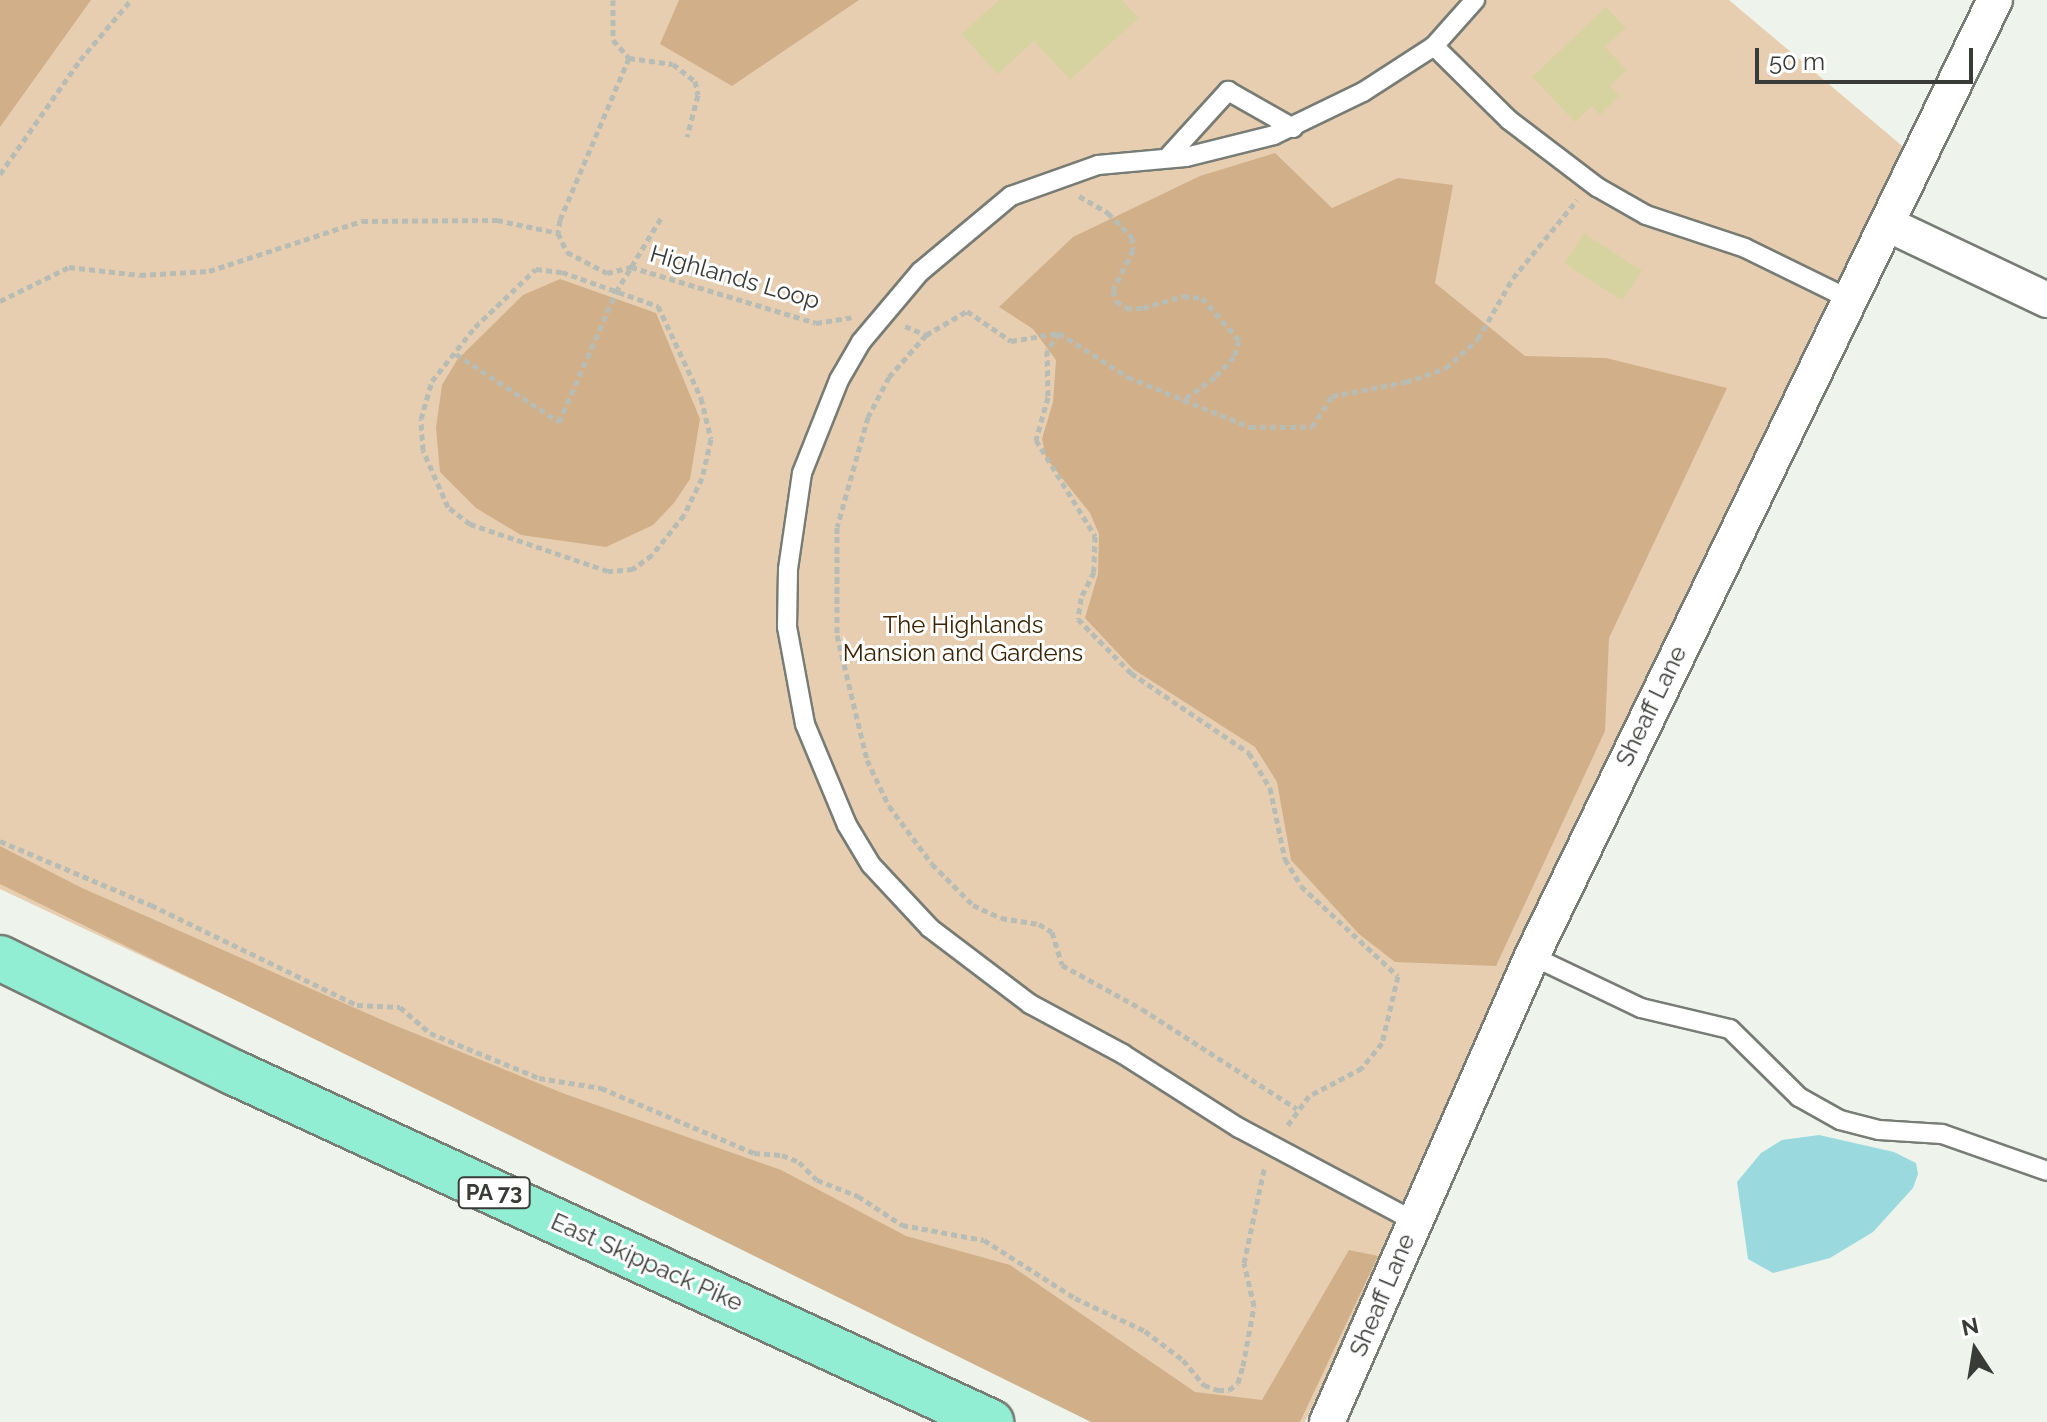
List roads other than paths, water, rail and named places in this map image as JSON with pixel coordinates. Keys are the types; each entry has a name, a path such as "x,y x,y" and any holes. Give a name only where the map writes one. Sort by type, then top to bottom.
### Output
{"main road":[{"name":"East Skippack Pike","path":"0,958 249,1080 991,1422"}],"street":[{"name":"Sheaff Lane","path":"1327,1422 1532,956 1853,301 1995,0"},
{"path":"1887,224 2047,300"}],"lane":[{"path":"1414,1221 1239,1128 1123,1054 1030,1004 930,928 871,865 847,825 805,724 794,678 788,569 802,473 818,426 861,342 884,312 985,213 1011,196 1098,165 1228,149 1293,128 1406,68 1434,46 1475,0"},
{"path":"1434,46 1509,120 1591,183 1646,215 1745,248 1853,301"},
{"path":"1167,158 1228,91 1293,128"},
{"path":"1532,956 1641,1008 1730,1029 1799,1097 1840,1120 1879,1130 1942,1134 2047,1171"}],"water":[{"path":"1819,1135 1894,1152 1916,1163 1918,1174 1913,1188 1873,1232 1830,1258 1773,1273 1748,1259 1737,1182 1761,1153 1782,1140"}],"park label":[{"name":"The Highlands Mansion and Gardens","path":"963,639"}]}
